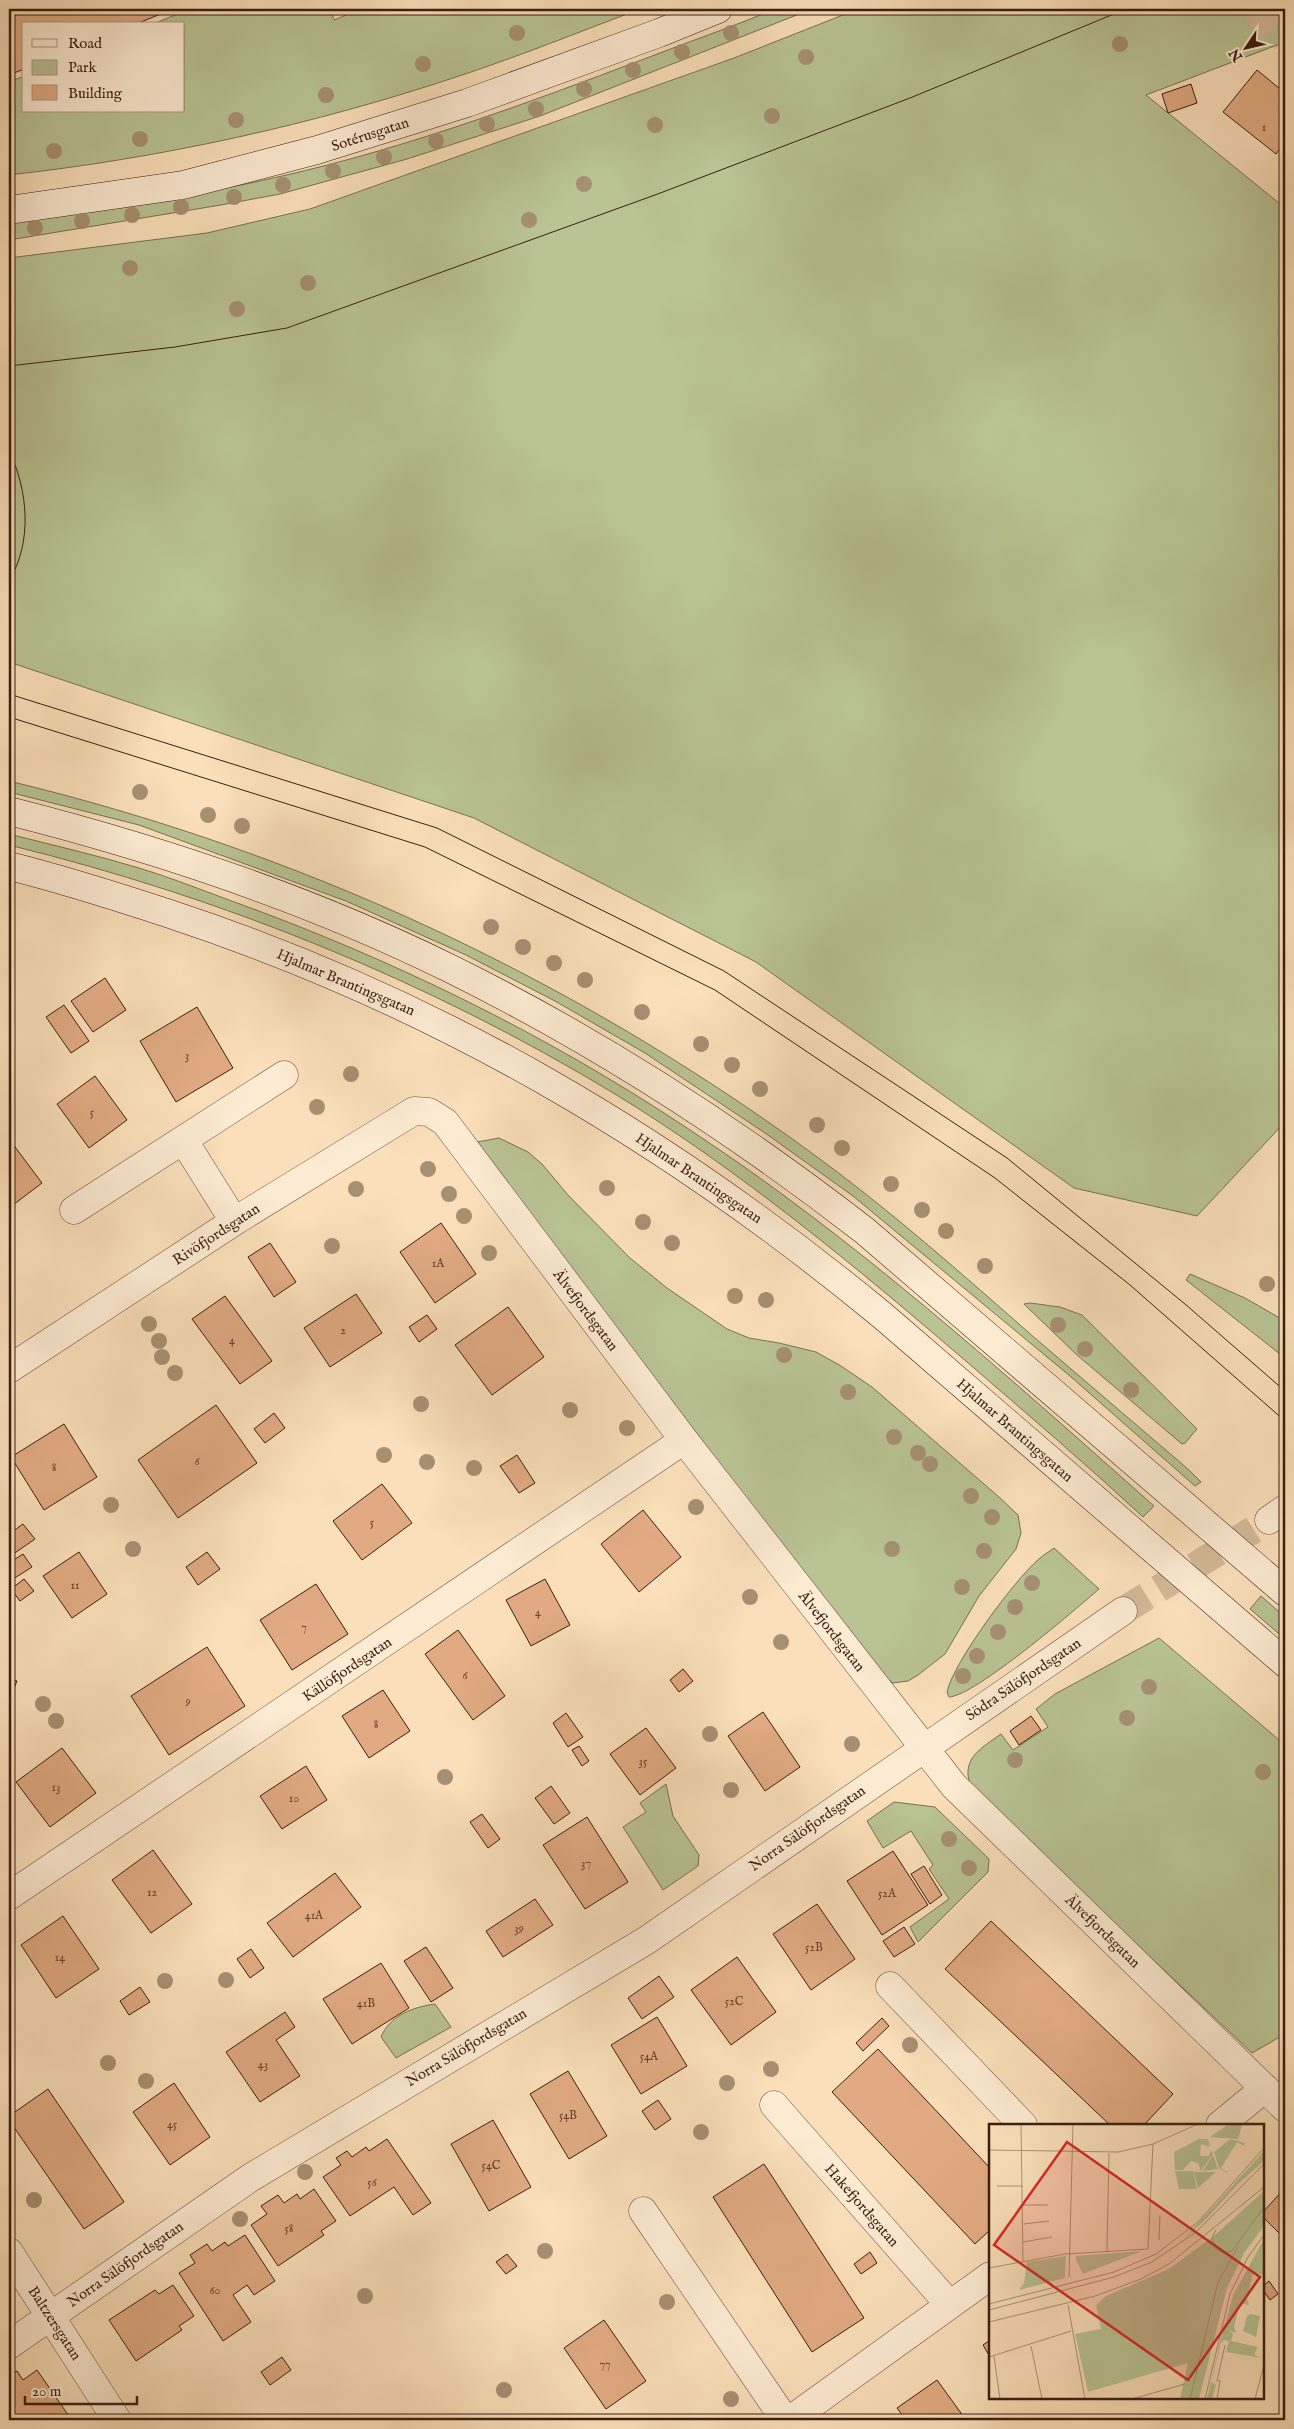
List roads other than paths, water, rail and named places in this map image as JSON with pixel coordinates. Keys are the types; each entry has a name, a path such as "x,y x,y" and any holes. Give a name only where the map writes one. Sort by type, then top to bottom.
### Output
{"street":[{"name":"Sotérusgatan","path":"9,210 183,185 317,150 467,103 659,33 718,9"},
{"path":"9,811 144,849 267,891 332,916 448,968 576,1035 639,1073 800,1181 865,1231 1285,1592"},
{"name":"Hjalmar Brantingsgatan","path":"9,866 154,908 297,959 422,1015 485,1046 603,1113 718,1188 818,1262 1285,1663"},
{"path":"74,1210 284,1075"},
{"name":"Rivöfjordsgatan","path":"9,1369 234,1221 414,1111 429,1112"},
{"name":"Älvefjordsgatan","path":"429,1112 445,1122 684,1440 954,1786 1285,2108"},
{"path":"184,1141 234,1221"},
{"name":"Källöfjordsgatan","path":"9,1896 684,1440"},
{"name":"Södra Sälöfjordsgatan","path":"923,1748 1123,1611"},
{"name":"Norra Sälöfjordsgatan","path":"9,2345 258,2173 647,1940 923,1748"},
{"path":"890,1986 1022,2124"},
{"path":"1221,2124 1265,2088"},
{"name":"Hakefjordsgatan","path":"774,2105 949,2304"},
{"path":"643,2211 785,2420"},
{"name":"Baltzersgatan","path":"9,2252 117,2420"},
{"path":"790,2420 989,2277"}],"tunnel":[{"path":"1254,9 1285,39"},
{"path":"1123,1611 1269,1520"}],"tram line":[{"path":"9,366 175,347 287,328 655,195 910,98 1126,9"},
{"path":"9,450 20,482 25,516 25,533 22,549 17,566 9,581"},
{"path":"9,694 437,828 724,971 1007,1158 1185,1304 1285,1391"},
{"path":"9,717 425,847 715,990 995,1178 1130,1285 1285,1421"}]}
